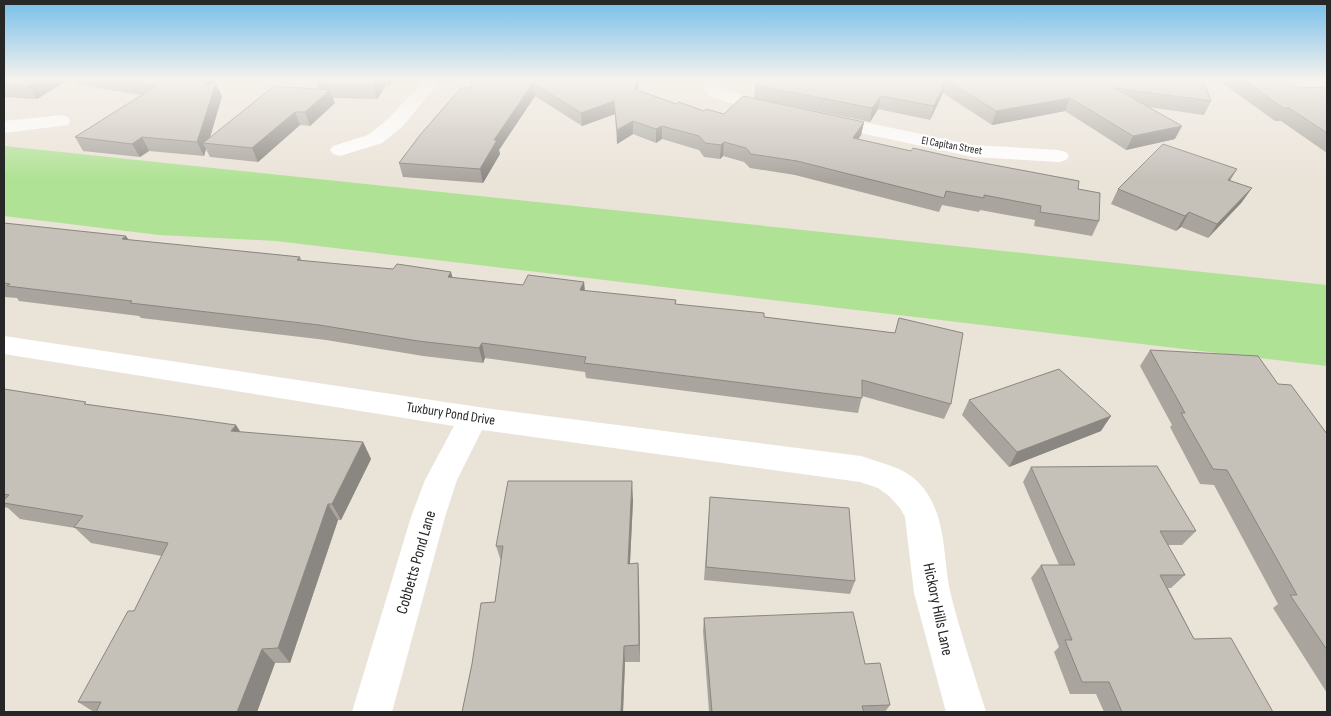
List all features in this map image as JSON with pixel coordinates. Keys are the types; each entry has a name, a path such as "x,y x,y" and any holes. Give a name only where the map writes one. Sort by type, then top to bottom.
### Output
{"street":[{"path":"340,150 375,139 404,113"},
{"name":"El Capitan Street","path":"812,118 973,151 1059,156"},
{"path":"4,127 62,121"},
{"name":"Tuxbury Pond Drive","path":"4,345 474,417 861,469 898,482"},
{"name":"Cobbetts Pond Lane","path":"372,712 428,517 441,480 474,417"},
{"name":"Hickory Hills Lane","path":"898,482 913,500 926,526 928,574 946,649 966,712"}],"green space":[{"path":"4,146 1327,285 1327,366 276,241 159,235 4,216"}],"building":[{"path":"112,113 206,113 197,142 142,137 132,144 75,137"},
{"path":"240,113 293,113 252,148 203,143"},
{"path":"439,113 512,113 494,140 497,140 480,169 399,163"},
{"path":"615,113 824,113 864,122 853,138 911,151 913,148 1079,181 1078,189 1100,193 1099,221 1040,212 1041,206 984,195 984,198 946,191 944,198 797,161 751,154 746,148 724,142 721,145 705,143 699,136 662,126 656,129 633,121 617,130"},
{"path":"1096,113 1160,113 1182,126 1133,136"},
{"path":"1297,113 1327,113 1327,133"},
{"path":"1163,144 1237,169 1228,180 1252,188 1217,224 1189,212 1185,216 1118,189"},
{"path":"4,223 126,236 122,239 300,257 297,260 393,269 397,264 451,272 448,277 523,285 528,275 584,282 580,290 676,300 675,304 764,313 764,317 895,333 899,318 963,333 951,404 862,380 862,398 584,363 586,357 482,343 479,348 418,341 319,325 130,303 132,301 7,286 10,284 4,283"},
{"path":"1150,350 1258,356 1278,384 1291,385 1327,434 1327,650 1290,595 1297,595 1227,470 1213,469 1181,413 1185,413"},
{"path":"1059,369 1111,416 1017,452 969,400"},
{"path":"4,389 86,402 84,404 236,425 231,431 363,442 332,504 328,504 278,648 262,649 237,712 96,712 101,702 78,702 128,611 134,611 168,543 74,527 83,516 4,503 4,500 9,495 4,494"},
{"path":"1157,466 1196,531 1160,531 1185,575 1160,575 1194,639 1231,638 1273,712 1122,712 1109,682 1082,682 1065,640 1072,640 1041,565 1075,565 1031,467"},
{"path":"508,481 632,481 628,564 638,563 639,645 624,646 621,712 462,712 472,664 481,603 495,602 503,546 496,546"},
{"path":"710,497 849,508 855,581 706,567"},
{"path":"853,612 865,664 880,663 890,705 862,706 864,712 712,712 704,618"}]}
